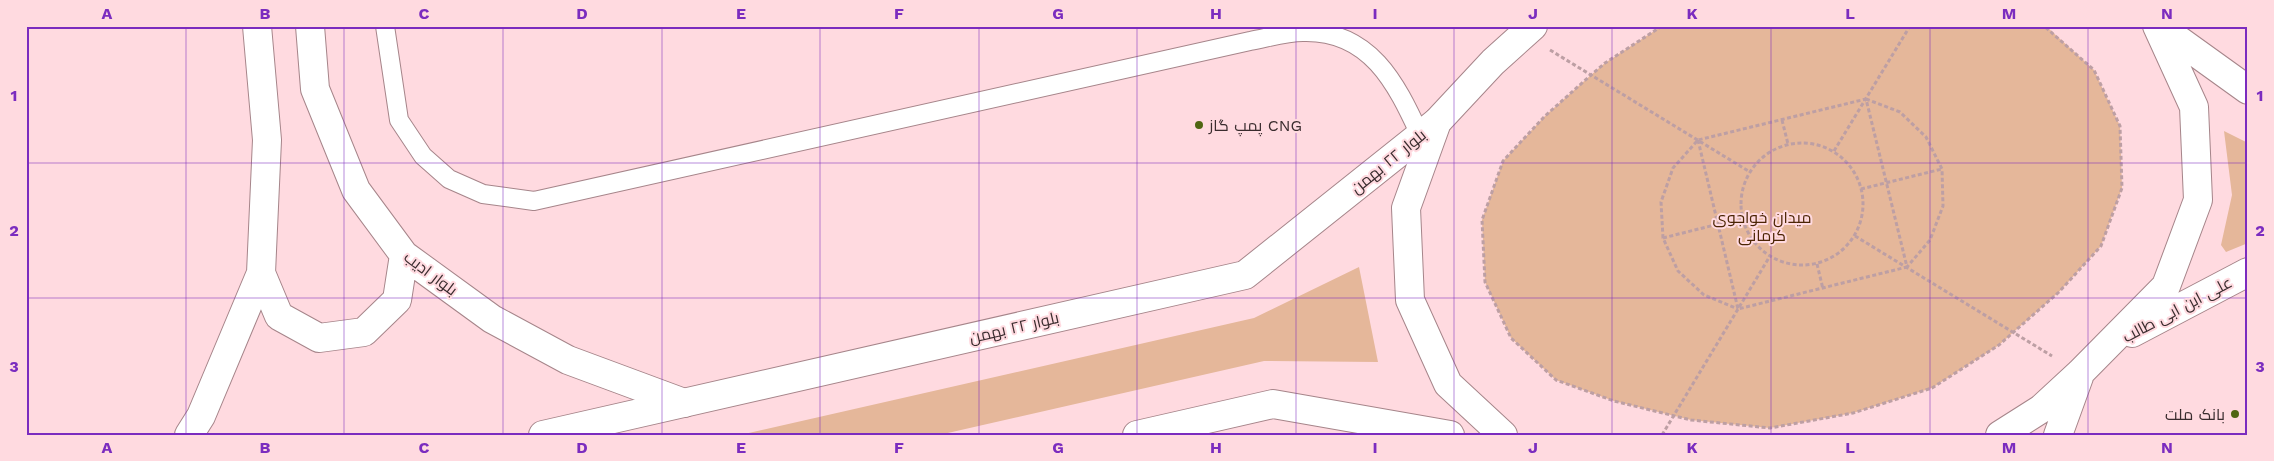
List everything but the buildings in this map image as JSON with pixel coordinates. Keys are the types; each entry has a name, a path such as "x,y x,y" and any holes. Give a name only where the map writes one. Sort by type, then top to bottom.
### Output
{"main road":[{"path":"189,435 201,416 261,273 267,140 257,26"},
{"name":"بلوار ادیب","path":"310,26 315,89 356,190 404,255 492,318 568,360 684,403"},
{"path":"2158,26 2248,90"},
{"path":"2000,435 2041,408 2080,373 2166,286 2198,200 2194,107 2158,26"},
{"path":"1503,435 1448,384 1410,300 1406,208 1429,128 1493,62 1528,30"},
{"name":"بلوار ۲۲ بهمن","path":"543,435 1245,274 1429,128"},
{"path":"261,273 279,316 319,338 364,332 397,300 404,255"},
{"name":"علی ابن ابی طالب","path":"2106,347 2248,272"},
{"path":"2058,435 2080,373"},
{"path":"1137,435 1273,404 1450,435"}],"lane":[{"path":"384,26 399,120 423,156 449,179 483,194 534,201 1231,46 1302,32 1335,34 1364,50 1386,71 1401,94 1429,128"}],"path":[{"path":"1662,26 1591,75 1545,116 1504,162 1482,220 1485,282 1511,338 1556,380 1614,401 1691,420 1770,428 1853,413 1932,388 1999,345 2059,292 2101,246 2122,188 2120,126 2094,70 2044,26"},
{"path":"1834,151 1910,26"},
{"path":"1528,30 1591,75 1750,172"},
{"path":"1866,99 1907,268"},
{"path":"1866,99 1900,112 1926,137 1942,169 1943,206 1930,240 1907,268 1738,309 1704,295 1678,271 1663,238 1661,202 1673,168 1698,140 1866,99"},
{"path":"1782,120 1788,144"},
{"path":"1698,140 1738,309"},
{"path":"1811,143 1834,151 1852,168 1861,189 1863,213 1854,236 1838,253 1816,264 1792,264 1770,256 1753,240 1742,218 1742,194 1750,172 1766,154 1788,144 1811,143"},
{"path":"1861,189 1942,169"},
{"path":"1663,238 1742,218"},
{"path":"1854,236 2080,373"},
{"path":"1662,435 1770,256"},
{"path":"1816,264 1822,288"}],"green space":[{"name":"میدان خواجوی کرمانی","path":"1662,26 2048,28 2094,70 2120,126 2122,188 2101,246 2059,292 1999,345 1932,388 1853,413 1770,428 1691,420 1614,401 1556,380 1511,338 1485,282 1482,220 1503,161 1545,116 1605,63"},
{"path":"2224,131 2248,143 2248,243 2226,252 2221,245 2232,195"},
{"path":"1359,267 1378,362 1264,361 939,435 740,435 1254,318"}],"place":[{"name":"پمپ گاز CNG","path":"1199,125"},
{"name":"بانک ملت","path":"2235,414"}]}
